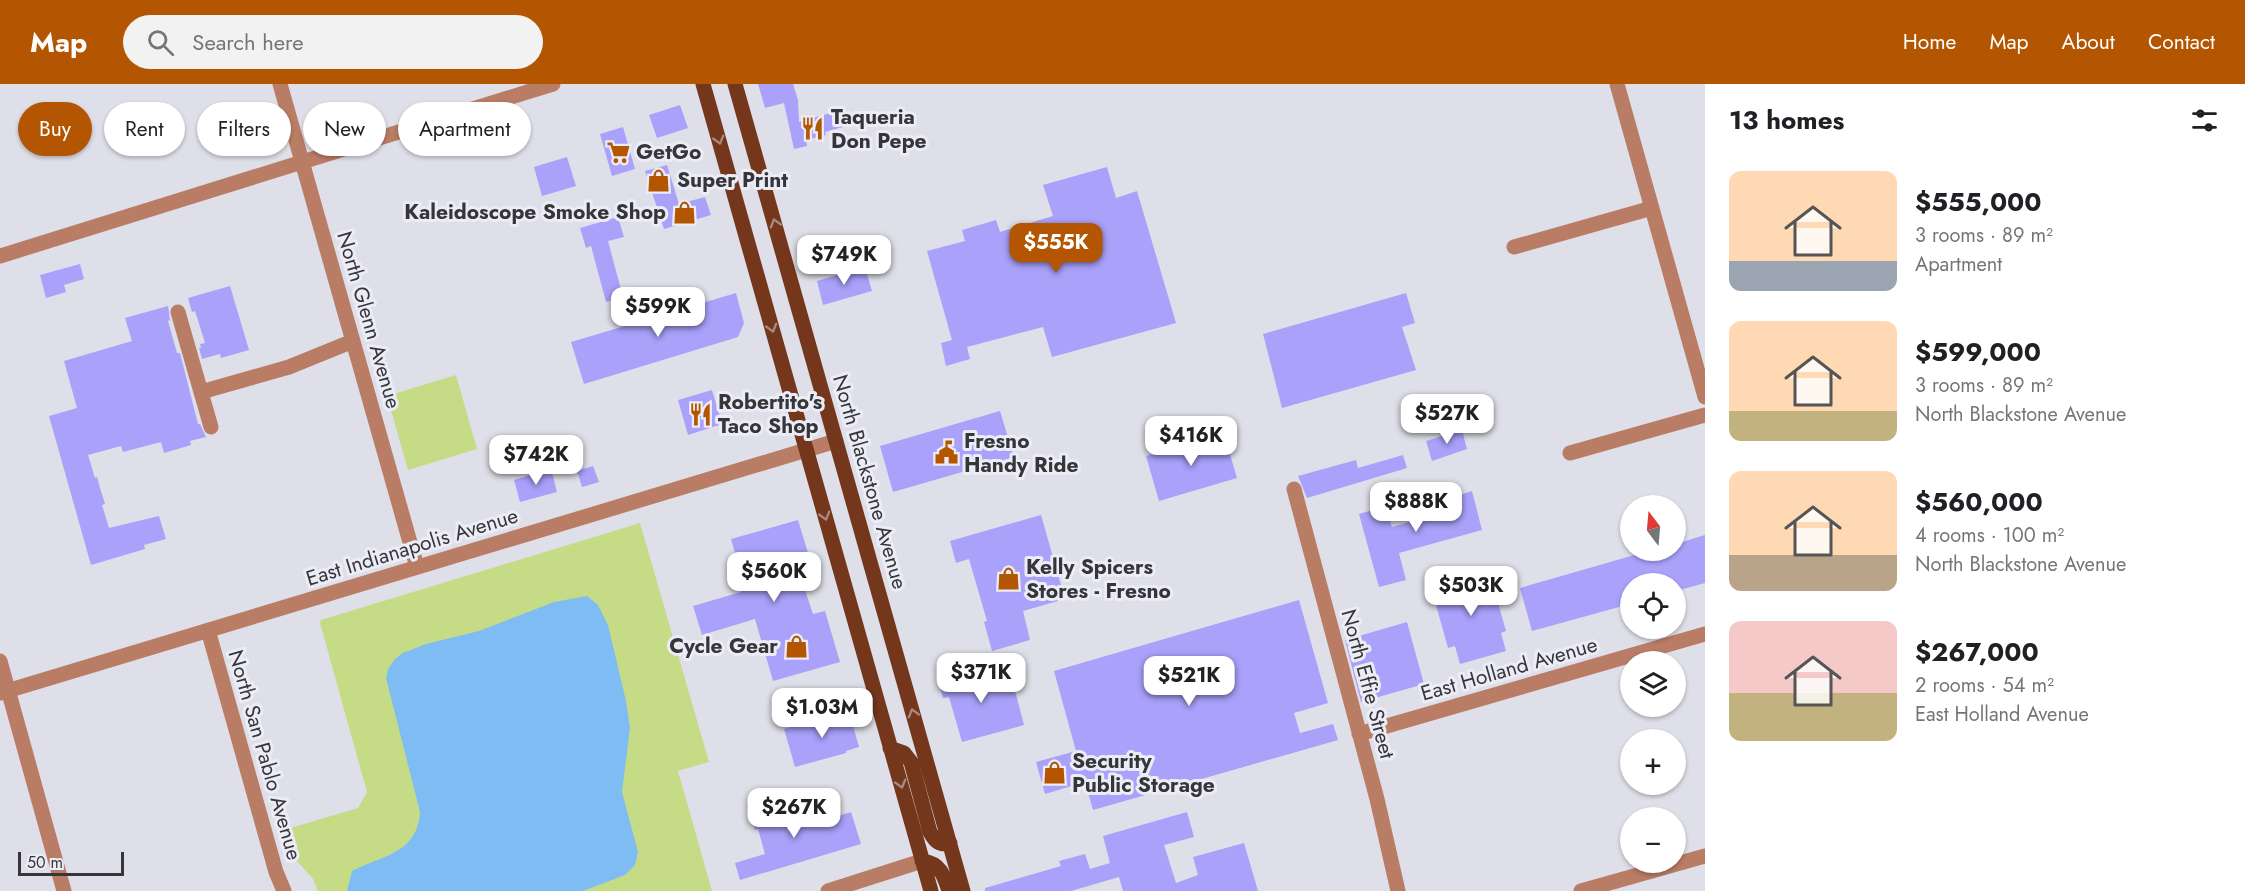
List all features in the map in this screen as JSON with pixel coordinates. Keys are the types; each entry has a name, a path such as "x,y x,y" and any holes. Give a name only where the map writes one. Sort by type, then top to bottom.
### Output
{"main road":[{"path":"703,84 931,891"},
{"name":"North Blackstone Avenue","path":"735,84 963,891"},
{"path":"890,748 904,753 911,762 930,832 936,842 944,845 950,843"},
{"path":"922,861 937,865 949,891"}],"street":[{"name":"North Glenn Avenue","path":"280,84 417,567"},
{"path":"0,256 553,84"},
{"path":"1617,84 1705,397"},
{"path":"1514,247 1652,208"},
{"path":"178,312 212,427"},
{"path":"201,392 289,367 353,341"},
{"path":"1570,453 1705,415"},
{"name":"East Indianapolis Avenue","path":"4,692 836,441"},
{"name":"North Effie Street","path":"1293,489 1359,734 1398,891"},
{"name":"North San Pablo Avenue","path":"208,630 276,872 284,891"},
{"name":"East Holland Avenue","path":"1359,734 1705,634"},
{"path":"0,661 4,692 64,891"},
{"path":"1581,891 1705,856"},
{"path":"828,891 922,861"}],"green space":[{"path":"456,375 477,449 408,470 387,396"},
{"path":"640,523 709,762 678,771 712,891 318,891 313,879 297,861 287,829 358,808 367,792 321,620"}],"water":[{"path":"587,596 598,605 608,625 626,701 630,728 622,792 638,852 635,865 625,875 583,891 347,891 352,871 405,845 417,826 420,812 386,678 388,669 395,659 403,653 426,644 479,631 554,602"}],"building":[{"path":"758,84 793,84 798,100 799,122 841,110 846,126 825,132 826,135 806,140 807,146 794,149 784,103 765,108"},
{"path":"680,105 688,128 657,138 649,115"},
{"path":"623,127 635,169 612,176 600,134"},
{"path":"567,157 576,186 542,196 534,167"},
{"path":"667,165 679,204 705,197 711,215 664,229 645,171"},
{"path":"1107,167 1116,198 1137,191 1176,323 1052,357 1043,327 967,347 970,359 946,366 941,343 952,340 927,251 965,241 962,230 996,220 1000,232 1053,216 1043,185"},
{"path":"618,217 624,237 608,241 623,297 606,302 591,246 586,248 580,228"},
{"path":"80,264 84,279 64,285 66,292 46,298 40,275"},
{"path":"865,267 872,291 823,305 817,281"},
{"path":"230,286 249,350 221,358 220,354 202,359 199,348 201,348 200,344 205,343 195,311 192,312 188,298"},
{"path":"736,293 744,323 738,337 584,384 571,342"},
{"path":"1406,293 1415,323 1402,327 1416,370 1282,408 1263,334"},
{"path":"168,306 170,320 168,321 177,353 180,353 198,424 206,437 190,441 191,445 164,453 161,442 123,452 121,446 88,455 105,504 102,505 109,528 159,516 166,539 144,545 145,549 91,565 49,416 77,408 64,361 132,341 125,318"},
{"path":"712,390 722,424 688,435 678,400"},
{"path":"1000,411 1014,457 893,492 880,446"},
{"path":"1462,430 1467,449 1432,461 1426,441"},
{"path":"1224,434 1237,478 1159,501 1146,456"},
{"path":"1403,455 1407,468 1307,498 1298,476 1356,460 1358,468"},
{"path":"593,466 599,482 582,487 577,471"},
{"path":"551,469 557,492 520,502 514,480"},
{"path":"1472,491 1482,530 1399,553 1406,580 1379,587 1359,514 1386,506 1392,527 1413,521 1410,511"},
{"path":"1041,515 1065,599 1023,611 1030,640 992,651 984,622 987,621 969,559 956,563 950,541"},
{"path":"798,520 808,553 794,557 813,614 825,611 840,662 773,681 755,619 702,635 693,606 741,592 737,579 742,577 731,539"},
{"path":"1705,535 1705,583 1686,588 1686,573 1620,573 1620,607 1532,631 1520,588 1620,559 1686,561 1686,541"},
{"path":"1489,571 1506,631 1501,633 1506,651 1460,664 1455,646 1448,648 1431,587"},
{"path":"1299,600 1328,703 1294,713 1300,733 1333,724 1338,740 1093,810 1085,782 1045,794 1036,762 1076,751 1054,671"},
{"path":"1407,622 1424,684 1361,702 1345,640"},
{"path":"989,665 996,687 1013,683 1024,725 962,742 949,697 943,698 938,680"},
{"path":"849,711 859,747 846,751 846,753 795,767 784,729"},
{"path":"778,796 788,831 851,812 861,844 740,880 735,863 765,854 758,829 755,830 747,806"},
{"path":"1187,812 1194,837 1164,845 1176,883 1198,875 1193,857 1244,843 1258,891 1123,891 1119,877 1071,891 985,891 985,888 1061,866 1059,861 1085,854 1090,869 1110,863 1103,836"}],"place":[{"name":"Taqueria Don Pepe","path":"813,129"},
{"name":"GetGo","path":"618,152"},
{"name":"Super Print","path":"659,180"},
{"name":"Kaleidoscope Smoke Shop","path":"684,212"},
{"name":"Robertito's Taco Shop","path":"700,414"},
{"name":"Fresno Handy Ride","path":"946,453"},
{"name":"Kelly Spicers Stores - Fresno","path":"1008,579"},
{"name":"Cycle Gear","path":"796,646"},
{"name":"Security Public Storage","path":"1054,773"}]}
